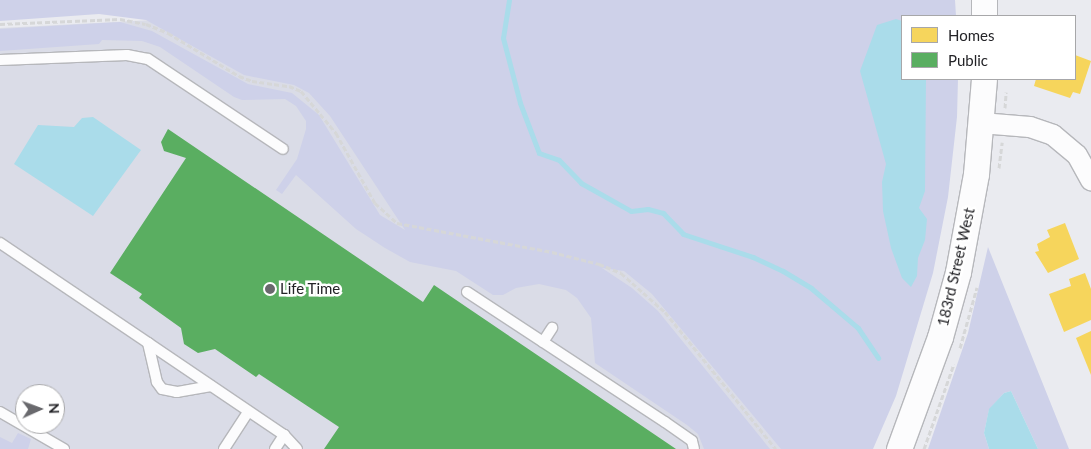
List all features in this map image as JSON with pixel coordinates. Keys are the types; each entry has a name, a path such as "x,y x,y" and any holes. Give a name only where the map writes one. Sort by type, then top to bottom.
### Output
{"street":[{"path":"984,0 984,15"},
{"name":"183rd Street West","path":"899,449 940,337 958,272 968,222 982,123 984,80"},
{"path":"982,123 1030,126 1053,135 1077,155 1091,180"}],"lane":[{"path":"0,60 127,55 148,59 283,149"},
{"path":"0,243 284,435 297,449"},
{"path":"467,292 679,432 692,441 694,449"},
{"path":"543,342 552,328"},
{"path":"148,343 157,382 162,389 177,392 211,386"},
{"path":"0,412 64,449"},
{"path":"224,449 248,412"},
{"path":"275,449 284,435"}],"path":[{"path":"0,24 120,19 146,24 168,33 239,76 252,81 289,86 300,91 336,133 375,203 397,223 552,252 600,264 621,273 665,312 776,449"}],"shaded area":[{"path":"0,0 955,0 956,15 901,15 901,80 958,80 957,117 948,197 933,273 896,396 873,449 781,449 652,294 624,271 602,268 632,288 658,311 770,449 704,449 698,434 687,425 595,363 591,318 577,298 566,290 539,284 516,288 503,295 493,295 456,271 410,262 385,248 356,229 296,175 282,194 276,190 297,159 306,129 306,121 296,106 285,99 242,100 234,97 160,47 142,41 102,40 99,44 0,51 0,29 120,22 152,31 248,84 292,93 319,115 380,215 405,230 330,116 309,93 294,85 244,75 146,20 99,14 0,21"},
{"path":"210,17 687,281 873,449 0,449 0,28"},
{"path":"896,19 901,21 901,80 926,80 925,191 919,208 927,219 925,240 918,258 917,276 911,287 902,278 891,248 883,211 882,182 886,164 860,71 877,25"},
{"path":"93,117 141,150 93,216 14,164 38,125 74,127 82,118"},
{"path":"988,247 1069,449 1038,449 1011,391 1004,393 989,410 984,433 989,449 928,449 968,333"},
{"path":"1011,391 1038,449 989,449 984,433 989,409 1004,393"},
{"path":"17,434 31,439 28,449 0,449 0,437 12,443"}],"building: Homes":[{"path":"1076,55 1091,61 1080,94 1073,92 1070,98 1034,86 1036,80 1076,80"},
{"path":"1065,223 1079,259 1048,273 1035,252 1039,251 1037,244 1050,237 1047,230"},
{"path":"1085,273 1091,289 1091,320 1064,332 1049,294 1071,286 1069,279"},
{"path":"1091,331 1091,375 1076,338"}],"building: Public":[{"name":"Life Time","path":"168,129 423,302 434,285 676,449 324,449 339,427 259,374 256,377 215,349 198,353 184,344 181,328 139,298 142,294 110,273 186,158 164,151 161,142"}],"waterway":[{"path":"509,0 503,38 520,103 539,153 559,160 581,183 631,211 648,209 663,213 683,234 753,257 783,271 811,288 858,328 878,358"}],"place":[{"name":"Life Time","path":"270,289"}]}
